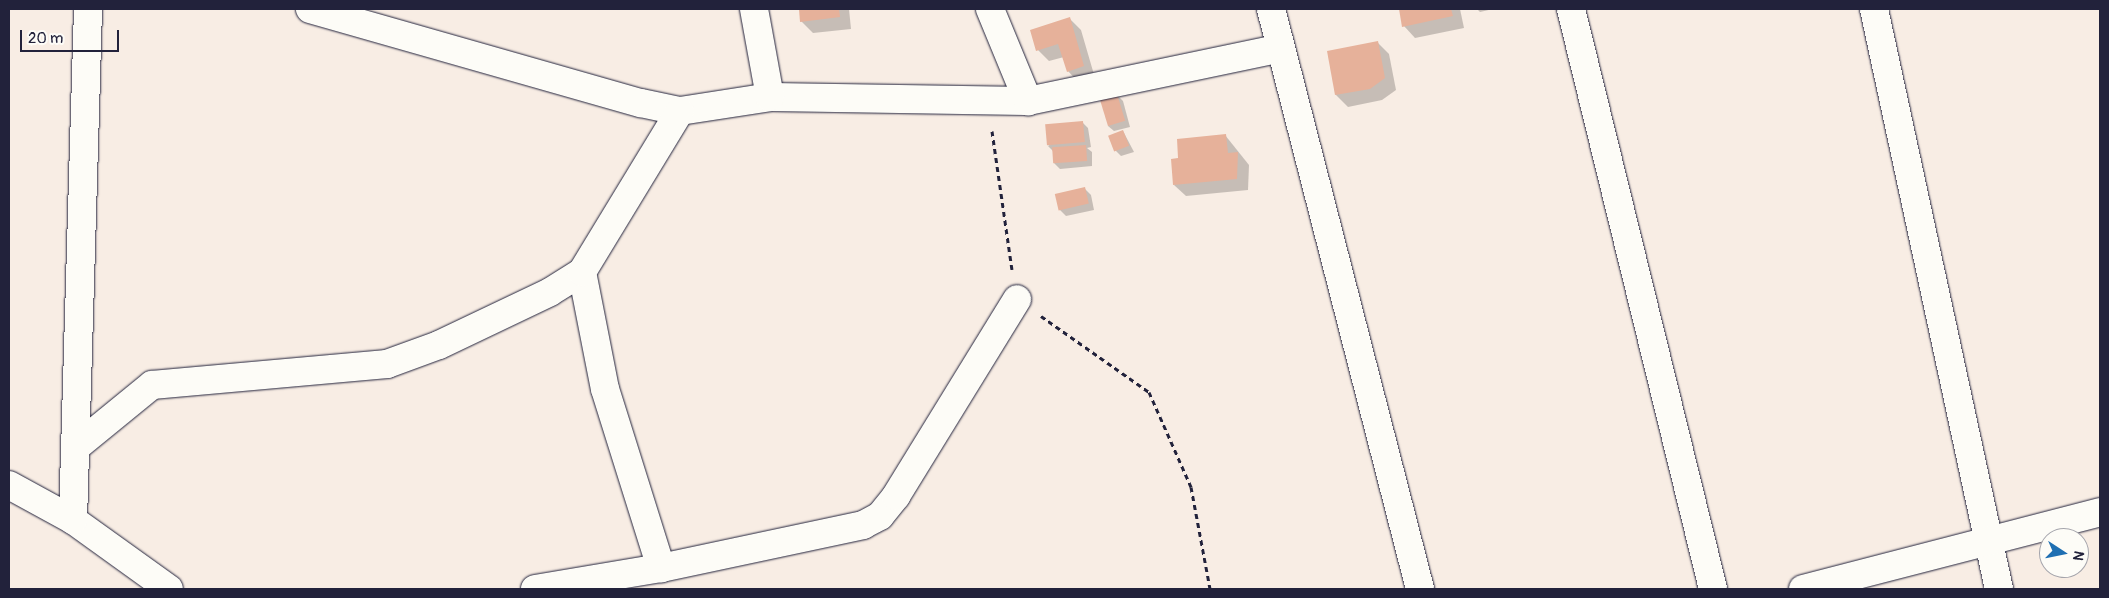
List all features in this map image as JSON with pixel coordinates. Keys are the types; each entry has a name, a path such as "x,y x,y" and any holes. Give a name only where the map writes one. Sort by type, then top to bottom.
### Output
{"street":[{"path":"73,520 76,447 74,392 88,9"},
{"path":"310,9 641,103 680,111 770,97 1028,101 1282,48"},
{"path":"754,9 770,97"},
{"path":"990,9 1028,101"},
{"path":"1271,9 1420,589"},
{"path":"1571,9 1713,589"},
{"path":"1874,9 1999,589"},
{"path":"76,447 152,385 386,364 439,345 550,292 582,272 680,111"},
{"path":"582,272 605,389 660,568"},
{"path":"535,589 660,568 863,525 880,516 896,496 1016,299"},
{"path":"9,485 73,520 169,589"},
{"path":"1803,589 1988,544 2100,512"}],"path":[{"path":"987,100 1016,299 1149,392 1191,487 1210,589"}],"building":[{"path":"799,9 839,9 840,17 800,22"},
{"path":"1399,9 1451,9 1453,16 1402,27"},
{"path":"1070,17 1084,66 1067,72 1058,44 1036,51 1030,30"},
{"path":"1378,41 1385,78 1370,89 1335,95 1327,51"},
{"path":"1117,94 1125,121 1108,126 1100,99"},
{"path":"1083,121 1085,142 1047,145 1045,124"},
{"path":"1123,130 1129,146 1114,152 1108,136"},
{"path":"1226,134 1228,153 1238,152 1237,179 1173,185 1171,159 1178,158 1177,139"},
{"path":"1086,145 1087,161 1053,163 1052,147"},
{"path":"1085,187 1089,204 1059,211 1055,194"}]}
